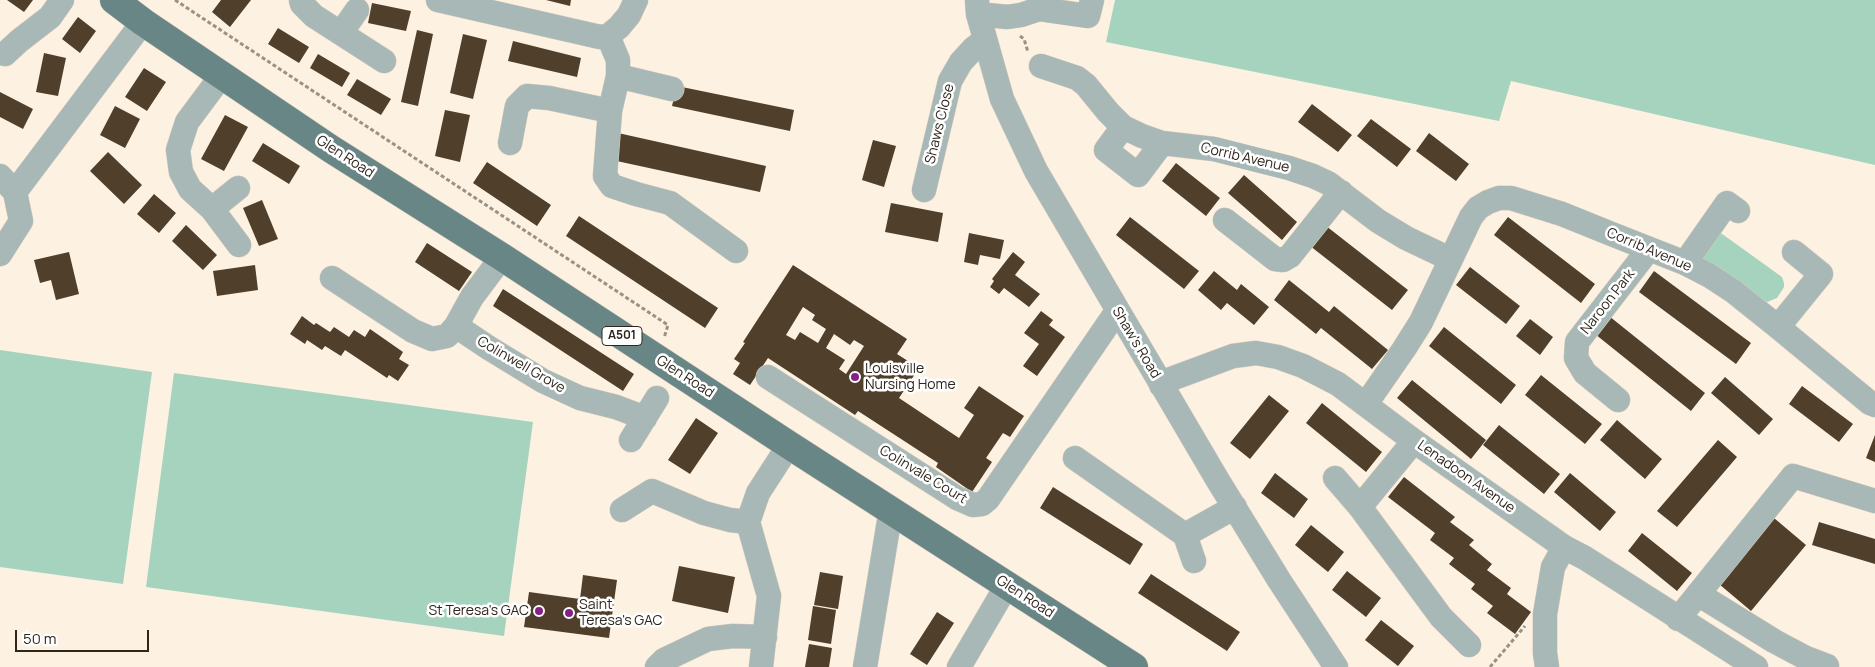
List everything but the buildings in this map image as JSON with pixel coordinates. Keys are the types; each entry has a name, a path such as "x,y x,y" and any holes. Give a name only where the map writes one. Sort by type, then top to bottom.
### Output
{"main road":[{"name":"Glen Road","path":"114,0 143,22 331,149 502,257 789,445 1134,667"}],"street":[{"path":"5,54 50,17 62,0"},
{"path":"301,0 302,4 314,16 384,61"},
{"path":"438,0 600,37 608,36 619,27 629,15 636,0"},
{"path":"978,7 1007,17 1039,10 1088,16 1092,0"},
{"name":"Shaw's Road","path":"978,7 985,40 1002,99 1036,171 1117,311 1279,580 1336,667"},
{"path":"341,33 358,10"},
{"path":"0,254 20,221 7,184 143,22"},
{"path":"608,36 618,60 618,76 610,111 605,176 612,186 670,203 736,251"},
{"name":"Shaws Close","path":"924,190 950,81 961,62 974,48 985,40"},
{"name":"Corrib Avenue","path":"1041,66 1077,78 1086,85 1108,112 1124,127 1142,136 1162,142 1214,149 1290,168 1328,183 1378,221 1406,238 1450,259"},
{"path":"222,75 187,122 178,150 181,172 190,189 212,209 239,245"},
{"path":"618,76 672,89"},
{"path":"510,143 517,106 527,96 549,98 610,111"},
{"path":"1124,127 1106,150 1138,175 1162,142"},
{"path":"212,209 238,188"},
{"path":"1225,220 1275,259 1283,260 1290,256 1341,192"},
{"name":"Corrib Avenue","path":"1366,404 1421,322 1434,298 1470,217 1478,208 1499,198 1522,200 1684,263 1710,276 1778,327 1872,404"},
{"path":"1684,263 1727,204 1738,211"},
{"name":"Naroon Park","path":"1618,400 1585,373 1576,358 1577,342 1649,249"},
{"path":"1778,327 1821,274 1794,252"},
{"path":"332,278 413,331 432,339 448,336 456,326 472,297 502,257"},
{"name":"Colinvale Court","path":"768,377 957,498 973,505 982,504 988,499 1117,311"},
{"name":"Colinwell Grove","path":"456,326 543,381 580,398 616,407 651,408 631,440"},
{"name":"Lenadoon Avenue","path":"1162,385 1171,379 1233,356 1256,353 1278,357 1302,366 1338,384 1414,441 1564,547 1585,558 1756,667"},
{"path":"1360,507 1414,441"},
{"path":"761,667 770,596 748,522 758,493 789,445"},
{"path":"1076,458 1185,535 1194,561"},
{"path":"1678,619 1793,476 1875,501"},
{"path":"1335,478 1360,507 1442,617 1469,645"},
{"path":"622,510 652,491 704,513 730,520 748,522"},
{"path":"1185,535 1235,507"},
{"path":"865,667 891,509"},
{"path":"1547,667 1544,614 1553,567 1564,547"},
{"path":"960,667 1007,584"},
{"path":"1698,594 1749,627 1812,663"},
{"path":"657,667 664,660 708,639 732,636 765,637"}],"path":[{"path":"175,0 668,325"},
{"path":"1018,33 1024,39 1032,62 1041,66"},
{"path":"1490,667 1534,615 1544,614"}],"green space":[{"path":"1115,0 1875,0 1875,165 1511,81 1499,121 1106,42"},
{"path":"1718,231 1782,277 1784,287 1777,298 1767,302 1762,300 1719,268 1700,257"},
{"path":"0,350 152,372 123,584 0,567"},
{"path":"174,373 533,422 504,636 146,587"}],"place":[{"name":"Louisville Nursing Home","path":"855,377"},
{"name":"St Teresa's GAC","path":"539,611"},
{"name":"Saint Teresa's GAC","path":"569,613"}]}
